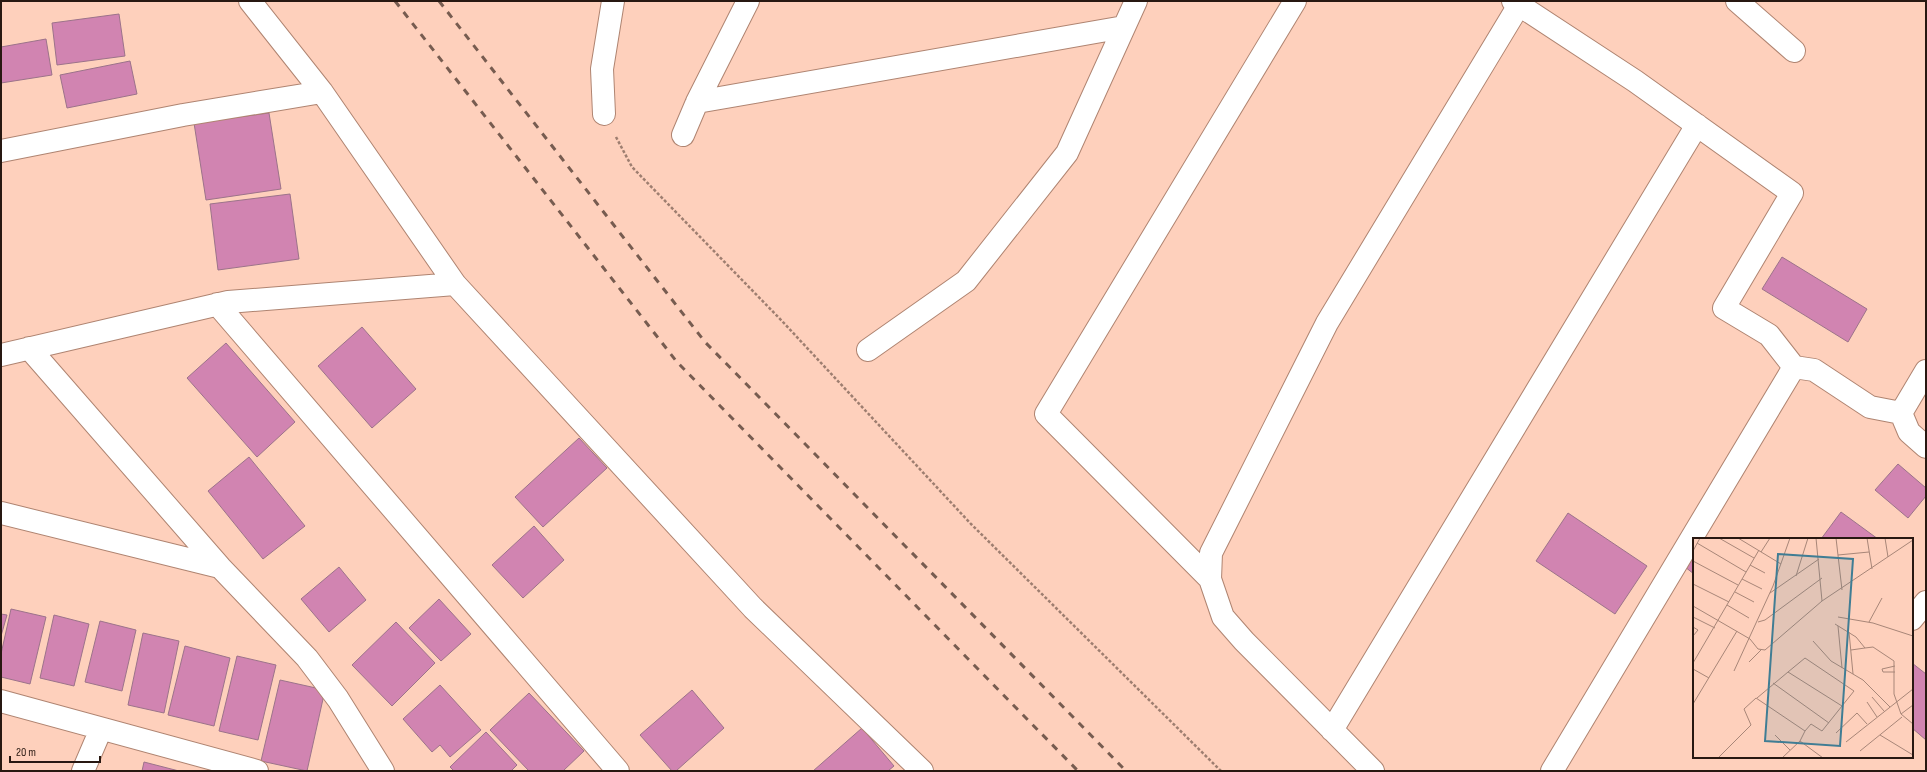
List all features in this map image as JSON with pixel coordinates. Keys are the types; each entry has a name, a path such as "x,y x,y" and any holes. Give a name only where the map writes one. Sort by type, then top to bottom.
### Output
{"street":[{"path":"250,1 322,92 455,284 753,608 922,771"},
{"path":"604,114 602,69 613,1"},
{"path":"683,135 697,102 748,1"},
{"path":"868,350 966,282 1067,153 1136,1"},
{"path":"1210,579 1046,414 1295,1"},
{"path":"1737,1 1794,51"},
{"path":"1373,771 1244,641 1223,617 1210,579 1211,553 1327,323 1516,3 1635,81 1792,193 1724,308 1769,335 1794,367 1814,370 1870,407 1901,413"},
{"path":"697,102 1124,28"},
{"path":"1,151 183,115 322,92"},
{"path":"1332,730 1697,125"},
{"path":"1,355 228,302 455,284"},
{"path":"217,304 618,771"},
{"path":"29,348 220,567 307,658 338,699 383,771"},
{"path":"1552,771 1794,367"},
{"path":"1926,372 1909,397 1901,413 1909,432 1926,447"},
{"path":"1,512 220,567"},
{"path":"1913,618 1926,602"},
{"path":"1,701 257,771"},
{"path":"82,771 101,729"}],"path":[{"path":"604,114 632,167 782,320 972,524 1221,771"}],"building":[{"path":"119,14 125,56 57,65 52,23"},
{"path":"46,39 52,75 1,83 1,47"},
{"path":"130,61 137,94 67,108 60,75"},
{"path":"269,113 281,189 206,200 194,123"},
{"path":"290,194 299,259 218,270 210,204"},
{"path":"1782,257 1867,309 1848,342 1762,289"},
{"path":"362,327 416,389 372,428 318,366"},
{"path":"226,343 295,422 257,457 187,378"},
{"path":"579,438 607,468 543,527 515,497"},
{"path":"249,457 305,526 263,559 208,491"},
{"path":"1898,464 1926,488 1926,496 1908,518 1875,490"},
{"path":"1841,512 1877,538 1822,538"},
{"path":"1568,513 1647,566 1615,614 1536,561"},
{"path":"534,526 564,560 523,598 492,565"},
{"path":"1693,555 1693,573 1685,567"},
{"path":"339,567 366,600 329,632 301,599"},
{"path":"439,599 471,634 441,661 409,628"},
{"path":"11,609 46,617 30,684 1,677 1,654"},
{"path":"1,614 7,615 1,636"},
{"path":"54,615 89,624 74,686 40,678"},
{"path":"100,621 136,630 122,691 85,682"},
{"path":"396,622 435,663 392,706 352,665"},
{"path":"143,633 179,641 164,713 128,705"},
{"path":"185,646 230,658 214,726 168,715"},
{"path":"237,656 276,665 258,740 219,731"},
{"path":"1913,664 1926,674 1926,740 1913,729"},
{"path":"280,680 325,690 307,771 261,761"},
{"path":"440,685 481,730 450,757 440,745 432,752 403,719"},
{"path":"692,690 724,728 676,771 672,771 640,735"},
{"path":"529,693 584,751 563,771 529,771 490,730"},
{"path":"862,728 894,766 888,771 813,771"},
{"path":"486,732 517,765 511,771 454,771 450,767"},
{"path":"144,762 179,771 142,771"}],"railway":[{"path":"395,1 677,362 1078,771"},
{"path":"439,1 705,342 1126,771"}]}
